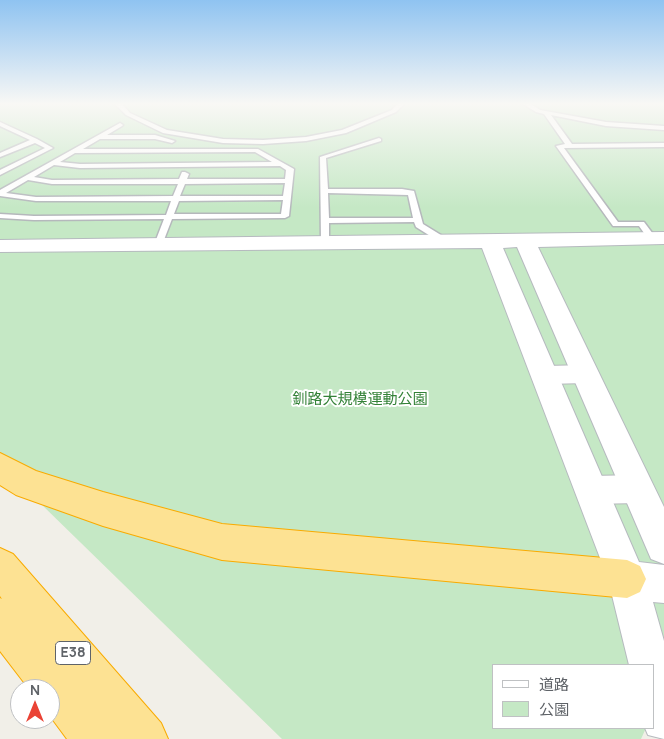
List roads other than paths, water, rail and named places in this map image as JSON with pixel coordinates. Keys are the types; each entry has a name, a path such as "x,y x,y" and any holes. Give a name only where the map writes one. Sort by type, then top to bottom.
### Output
{"highway":[{"path":"0,468 28,484 103,509 222,542 628,579"},
{"name":"E38","path":"0,567 145,739"},
{"name":"E38","path":"0,618 96,739"}],"street":[{"path":"0,246 658,238"},
{"path":"490,241 628,579 650,664"},
{"path":"525,241 664,546"},
{"path":"546,375 586,374"},
{"path":"591,490 639,488"},
{"path":"628,579 664,584"},
{"path":"654,680 664,719"}],"lane":[{"path":"0,173 50,148 32,138"},
{"path":"0,194 96,138"},
{"path":"158,245 196,145 163,138"},
{"path":"207,138 263,142 309,138"},
{"path":"565,138 570,146"},
{"path":"0,155 35,140"},
{"path":"325,243 323,157 379,140"},
{"path":"658,238 641,224 616,224 559,146 664,145"},
{"path":"0,148 25,160"},
{"path":"0,216 34,218 285,216 290,169 256,150 75,150"},
{"path":"53,163 80,166 282,164"},
{"path":"26,178 52,182 289,181"},
{"path":"324,191 402,190 411,194 419,225 446,242"},
{"path":"0,194 36,199 287,198"},
{"path":"324,221 418,220"}],"park label":[{"name":"釧路大規模運動公園","path":"360,400"}]}
